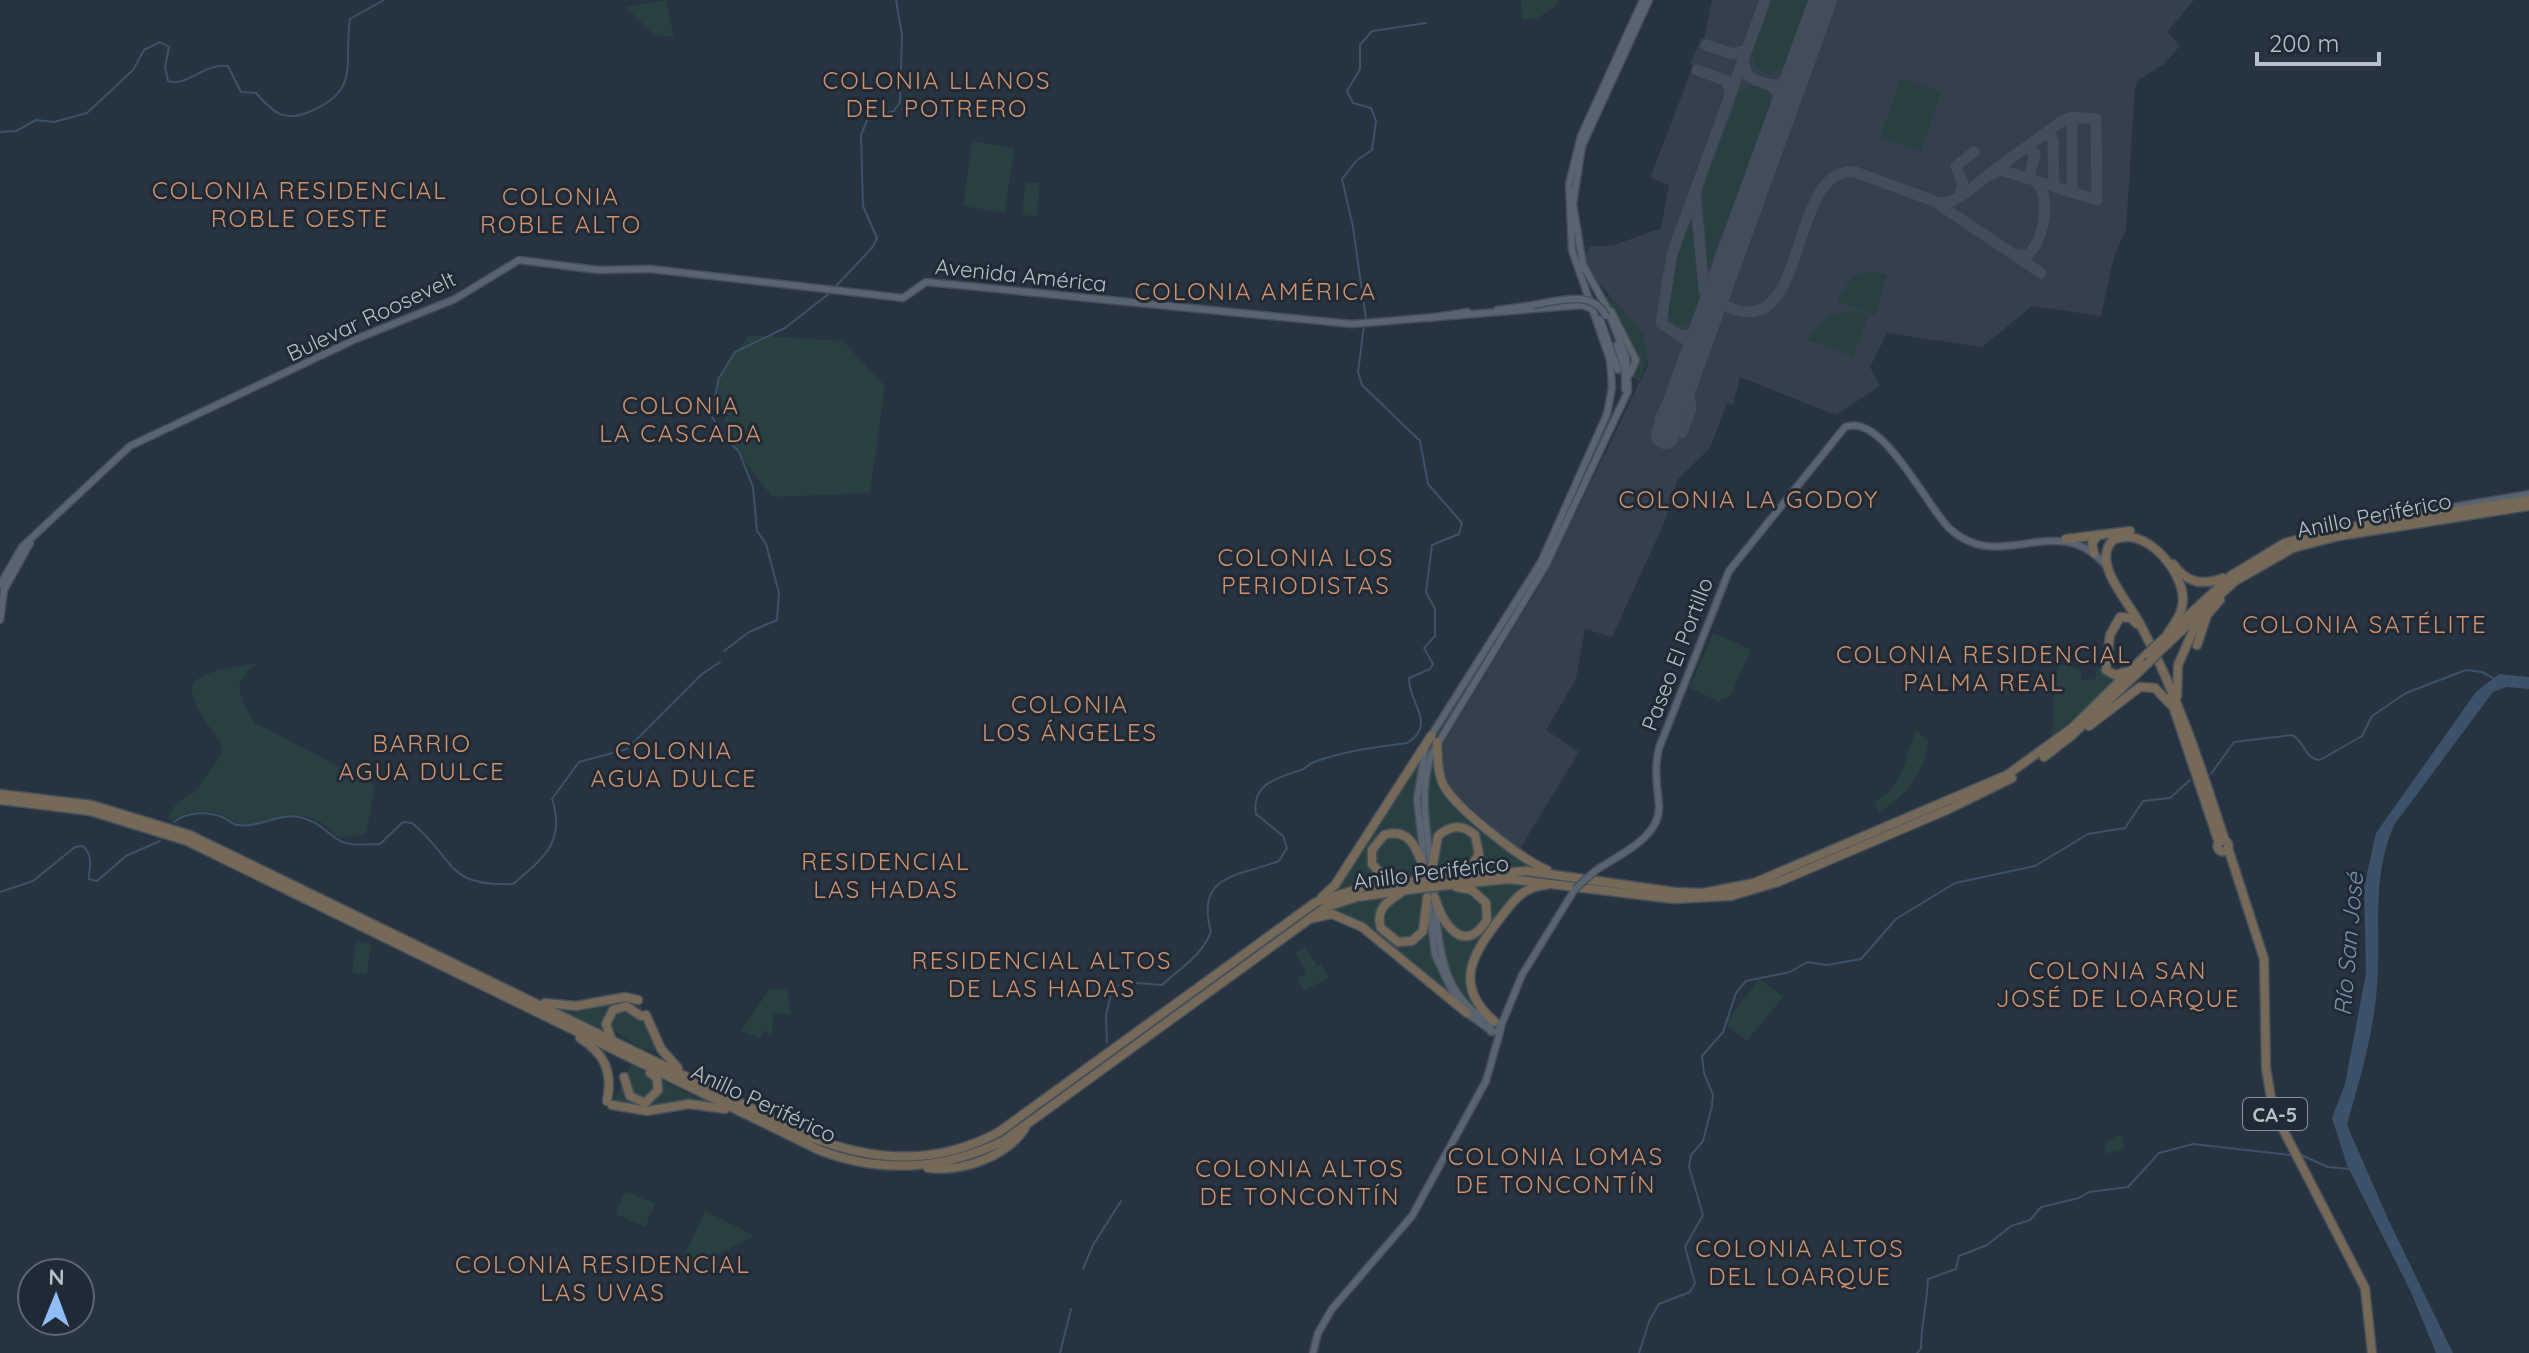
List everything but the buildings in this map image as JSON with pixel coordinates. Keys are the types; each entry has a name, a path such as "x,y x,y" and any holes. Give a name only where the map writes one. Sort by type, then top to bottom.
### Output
{"highway":[{"name":"Anillo Periférico","path":"2161,645 2168,633 2232,575 2266,553 2306,536 2529,497"},
{"name":"Anillo Periférico","path":"1443,882 1502,872 1555,874 1675,892 1703,893 1754,883 2007,775 2072,728 2235,581 2274,556 2339,536 2529,506"},
{"path":"2066,539 2126,530 2147,535 2182,576 2197,583 2232,575"},
{"path":"2098,534 2092,543 2096,554 2123,536 2144,539 2174,575 2181,590 2182,607 2168,633"},
{"path":"2107,567 2105,554 2109,543"},
{"path":"2197,645 2204,623 2217,603 2274,556"},
{"name":"CA-5","path":"2107,567 2143,630 2180,709 2224,846"},
{"path":"2180,709 2176,677 2178,665 2202,611"},
{"path":"2143,630 2131,618 2116,620 2105,665 2115,675 2145,659"},
{"name":"Anillo Periférico","path":"0,794 92,805 166,825 808,1136 859,1154 906,1158 956,1150 999,1132 1316,902 1364,887 1509,879 1673,899 1731,896 1755,890 1987,792 2071,736 2145,659"},
{"name":"CA-5","path":"2163,673 2179,729 2230,860 2264,959 2266,1068 2273,1110 2365,1288 2372,1353"},
{"path":"2071,736 2140,687 2162,692 2179,729"},
{"path":"1434,739 1444,786 1457,801 1529,863 1555,874"},
{"path":"1316,902 1335,885 1434,739"},
{"name":"Anillo Periférico","path":"0,800 90,811 187,841 735,1111 839,1158 871,1165 946,1169 972,1163 1014,1144 1028,1124 1309,919 1345,900 1411,885"},
{"path":"1428,869 1438,836 1456,826 1470,831 1478,841 1476,860 1466,870 1443,882"},
{"path":"1411,885 1376,871 1372,850 1379,838 1392,833 1410,839 1428,869"},
{"path":"1431,898 1445,926 1452,932 1460,935 1481,929 1488,911 1483,898 1472,890 1443,882"},
{"path":"1495,1026 1474,996 1470,971 1476,951 1521,894 1538,885 1563,884"},
{"path":"1411,885 1385,903 1379,914 1381,928 1398,942 1412,941 1423,931 1431,898"},
{"path":"1309,919 1332,914 1362,927 1467,1013"},
{"path":"530,999 576,1006 628,992 638,1000"},
{"path":"612,1039 606,1024 613,1010 626,1006 644,1016 666,1056 695,1080"},
{"path":"546,1016 598,1051 608,1072 613,1104 607,1115"},
{"path":"624,1077 626,1090 634,1100 645,1103 654,1097 657,1078 637,1062"},
{"path":"613,1104 655,1111 673,1105 698,1104 735,1111"}],"main road":[{"path":"1495,1026 1467,1013 1440,971 1417,799 1421,760 1541,562 1607,414 1612,387 1610,360 1586,295 1569,230 1571,171 1581,136 1646,0"},
{"path":"1630,374 1636,360 1588,279 1575,234 1573,204 1577,164 1646,0"},
{"name":"Bulevar Roosevelt","path":"0,585 22,547 130,446 283,377 344,344 455,299 519,260 598,270 650,269 910,296"},
{"name":"Avenida América","path":"910,296 926,282 1352,324 1429,318"},
{"path":"1496,310 1572,304 1586,295"},
{"path":"1429,318 1587,300 1601,307 1606,316 1625,370 1623,400"},
{"path":"1429,318 1582,305 1593,312 1605,329 1618,370"},
{"path":"1434,739 1546,565 1628,391 1628,366 1606,306"},
{"name":"Paseo El Portillo","path":"1495,1026 1538,945 1575,889 1595,871 1633,846 1656,823 1659,806 1655,770 1659,748 1729,571 1845,427 1861,427 1888,446 1935,512 1968,543 1995,548 2066,539"},
{"name":"Bulevar Roosevelt","path":"0,620 4,590 32,539"},
{"name":"CA-5","path":"2066,539 2096,554 2107,567"},
{"path":"1431,898 1440,955 1451,981 1475,1011 1495,1026"},
{"path":"1313,1353 1318,1333 1332,1309 1412,1216 1486,1081 1495,1048 1495,1026"}],"shaded area":[{"path":"1712,0 2194,0 2167,32 2180,46 2164,64 2137,81 2126,230 2114,256 2101,316 2032,306 1982,347 1887,333 1870,367 1880,386 1836,415 1740,377 1733,404 1727,403 1710,448 1677,480 1665,521 1612,637 1585,629 1576,679 1546,730 1579,752 1519,850 1451,791 1441,762 1442,746 1546,575 1648,365 1643,334 1590,273 1585,257 1590,246 1612,246 1661,228 1669,185 1650,178 1693,66 1690,64 1701,38 1704,39"},
{"path":"2499,674 2529,677 2529,689 2507,687 2493,692 2394,825 2387,845 2378,905 2378,966 2373,1022 2347,1125 2388,1219 2453,1353 2436,1353 2411,1292 2347,1165 2332,1118 2345,1084 2366,973 2364,887 2376,833 2476,692"}],"green space":[{"path":"666,0 674,37 654,35 626,7"},
{"path":"1521,0 1557,0 1557,5 1538,18 1522,19"},
{"path":"1772,0 1808,0 1783,68 1769,75 1756,67 1752,54"},
{"path":"1901,78 1941,92 1921,151 1880,137"},
{"path":"1758,86 1769,92 1771,105 1707,272 1703,190 1739,93 1747,87"},
{"path":"972,141 1014,148 1005,213 963,206"},
{"path":"1025,182 1040,183 1037,216 1022,215"},
{"path":"1691,220 1700,299 1692,320 1677,325 1668,314 1675,262"},
{"path":"1872,271 1887,275 1875,315 1837,301 1851,278"},
{"path":"1608,295 1636,325 1646,344 1645,367 1639,382 1630,374 1637,363 1603,300"},
{"path":"1851,311 1869,314 1853,356 1808,340 1826,320"},
{"path":"749,335 843,341 885,386 870,493 772,497 730,442 715,381"},
{"path":"1713,633 1751,649 1730,697 1718,701 1689,688"},
{"path":"258,663 247,671 239,686 243,703 255,723 375,785 366,834 339,838 324,824 297,816 249,825 205,811 184,814 172,821 167,818 176,804 197,790 222,753 222,745 197,707 193,685 212,672"},
{"path":"2059,663 2081,670 2081,680 2095,679 2097,666 2117,679 2049,741 2056,673"},
{"path":"1916,731 1929,740 1918,773 1898,798 1879,812 1874,801 1892,789 1897,781"},
{"path":"1431,736 1437,742 1444,786 1506,844 1555,874 1563,884 1531,887 1482,942 1471,984 1492,1022 1489,1029 1362,927 1332,914 1309,919 1316,902 1327,894"},
{"path":"356,942 371,944 367,975 352,972"},
{"path":"1305,947 1317,965 1314,968 1321,964 1329,978 1304,991 1297,978 1307,972 1295,953"},
{"path":"1759,979 1783,997 1747,1041 1725,1024"},
{"path":"787,988 791,1015 773,1012 772,1035 764,1031 760,1038 741,1031 769,990"},
{"path":"625,997 638,1000 663,1052 641,1048 611,1029 604,1035 594,1026 554,1011 557,1005"},
{"path":"631,1064 696,1098 718,1102 715,1107 698,1104 662,1110 612,1105"},
{"path":"2121,1134 2124,1149 2105,1154 2106,1141"},
{"path":"628,1192 655,1204 645,1227 616,1214 623,1195"},
{"path":"705,1211 754,1236 675,1276"}],"waterway":[{"path":"0,132 16,131 36,120 54,122 87,113 133,70 144,50 160,42 169,47 165,67 168,81 181,81 211,68 228,66 241,92 256,93 273,110 285,116 309,112 326,104 343,85 347,74 350,19 384,0"},
{"path":"835,287 872,248 877,238 863,206 861,135 868,118 894,111 900,102 902,35 896,0"},
{"path":"1366,319 1353,227 1342,179 1357,160 1372,150 1376,121 1371,108 1353,103 1347,91 1360,69 1360,45 1372,31 1426,23"},
{"path":"724,651 749,632 777,620 779,593 766,544 757,531 753,487 739,452 722,434 711,415 719,378 735,352 785,328 831,292"},
{"path":"1107,1042 1106,1015 1112,990 1123,982 1162,985 1207,941 1211,932 1209,899 1214,888 1235,875 1279,861 1287,848 1283,836 1256,814 1255,804 1261,789 1274,780 1325,758 1407,743 1420,728 1421,721 1409,678 1430,669 1433,664 1424,648 1435,636 1435,609 1426,592 1432,545 1459,534 1462,523 1428,484 1420,441 1362,385 1358,372 1364,325"},
{"path":"174,822 184,816 203,813 216,815 236,825 291,816 315,823 341,842 364,845 380,844 403,822 412,823 462,876 491,884 513,884 549,848 556,826 552,799 579,762 627,749 702,674 720,662"},
{"path":"2211,774 2234,742 2292,735 2311,757 2320,760 2362,736 2372,716 2406,693 2466,670 2482,672 2493,678"},
{"path":"1639,1353 1650,1319 1659,1304 1690,1292 1695,1283 1685,1247 1703,1215 1689,1167 1691,1155 1703,1141 1713,1095 1704,1073 1702,1056 1723,1032 1736,993 1746,981 1790,972 1807,962 1827,965 1861,959 1896,919 1955,883 2035,866 2088,834 2125,828 2143,801 2170,798 2190,780"},
{"path":"0,892 33,881 75,847 83,846 89,854 89,879 97,881 126,856 160,841"},
{"path":"1917,1353 1921,1348 1928,1279 1956,1269 1959,1256 1987,1245 2011,1226 2030,1220 2041,1207 2079,1198 2089,1192 2128,1187 2159,1153 2193,1144 2290,1155"},
{"path":"2301,1155 2328,1167 2351,1169"},
{"path":"1083,1269 1093,1245 1121,1201"},
{"path":"1060,1353 1071,1309"}],"taxiway":[{"path":"1693,358 1689,342 1661,323 1672,254 1765,0"},
{"path":"1706,45 1733,54 1746,50"},
{"path":"1742,60 1748,76 1767,84 1785,82 1796,74"},
{"path":"1697,70 1727,81 1730,93"},
{"path":"1771,86 1785,106"},
{"path":"2072,117 2072,191"},
{"path":"1935,202 1953,200 2001,170 2097,200 2096,119 2072,117 2062,121 1988,175"},
{"path":"2042,135 2051,136 2053,141 2054,186"},
{"path":"2025,148 2035,154 2029,177"},
{"path":"1960,195 1963,184 1956,166 1974,152"},
{"path":"1695,191 1704,290 1720,304 1740,311 1762,309 1778,295 1820,193 1834,177 1855,172 1934,201 2041,273"},
{"path":"2015,255 2028,255 2042,229 2044,197 2036,181"},
{"path":"1682,336 1697,334 1705,326"},
{"path":"1676,404 1665,408 1660,419 1666,432 1682,433 1691,408 1686,376"}],"runway":[{"path":"1665,435 1823,0"}],"district":[{"name":"COLONIA LLANOS DEL POTRERO","path":"937,94"},
{"name":"COLONIA RESIDENCIAL ROBLE OESTE","path":"300,204"},
{"name":"COLONIA ROBLE ALTO","path":"561,210"},
{"name":"COLONIA AMÉRICA","path":"1256,291"},
{"name":"COLONIA LA CASCADA","path":"681,419"},
{"name":"COLONIA LA GODOY","path":"1749,499"},
{"name":"COLONIA LOS PERIODISTAS","path":"1306,571"},
{"name":"COLONIA SATÉLITE","path":"2365,624"},
{"name":"COLONIA RESIDENCIAL PALMA REAL","path":"1984,668"},
{"name":"COLONIA LOS ÁNGELES","path":"1070,718"},
{"name":"BARRIO AGUA DULCE","path":"422,757"},
{"name":"COLONIA AGUA DULCE","path":"674,764"},
{"name":"RESIDENCIAL LAS HADAS","path":"886,875"},
{"name":"RESIDENCIAL ALTOS DE LAS HADAS","path":"1042,974"},
{"name":"COLONIA SAN JOSÉ DE LOARQUE","path":"2118,984"},
{"name":"COLONIA LOMAS DE TONCONTÍN","path":"1556,1170"},
{"name":"COLONIA ALTOS DE TONCONTÍN","path":"1300,1182"},
{"name":"COLONIA ALTOS DEL LOARQUE","path":"1800,1262"},
{"name":"COLONIA RESIDENCIAL LAS UVAS","path":"603,1278"}],"water label":[{"name":"Río San José","path":"2348,944"}]}
